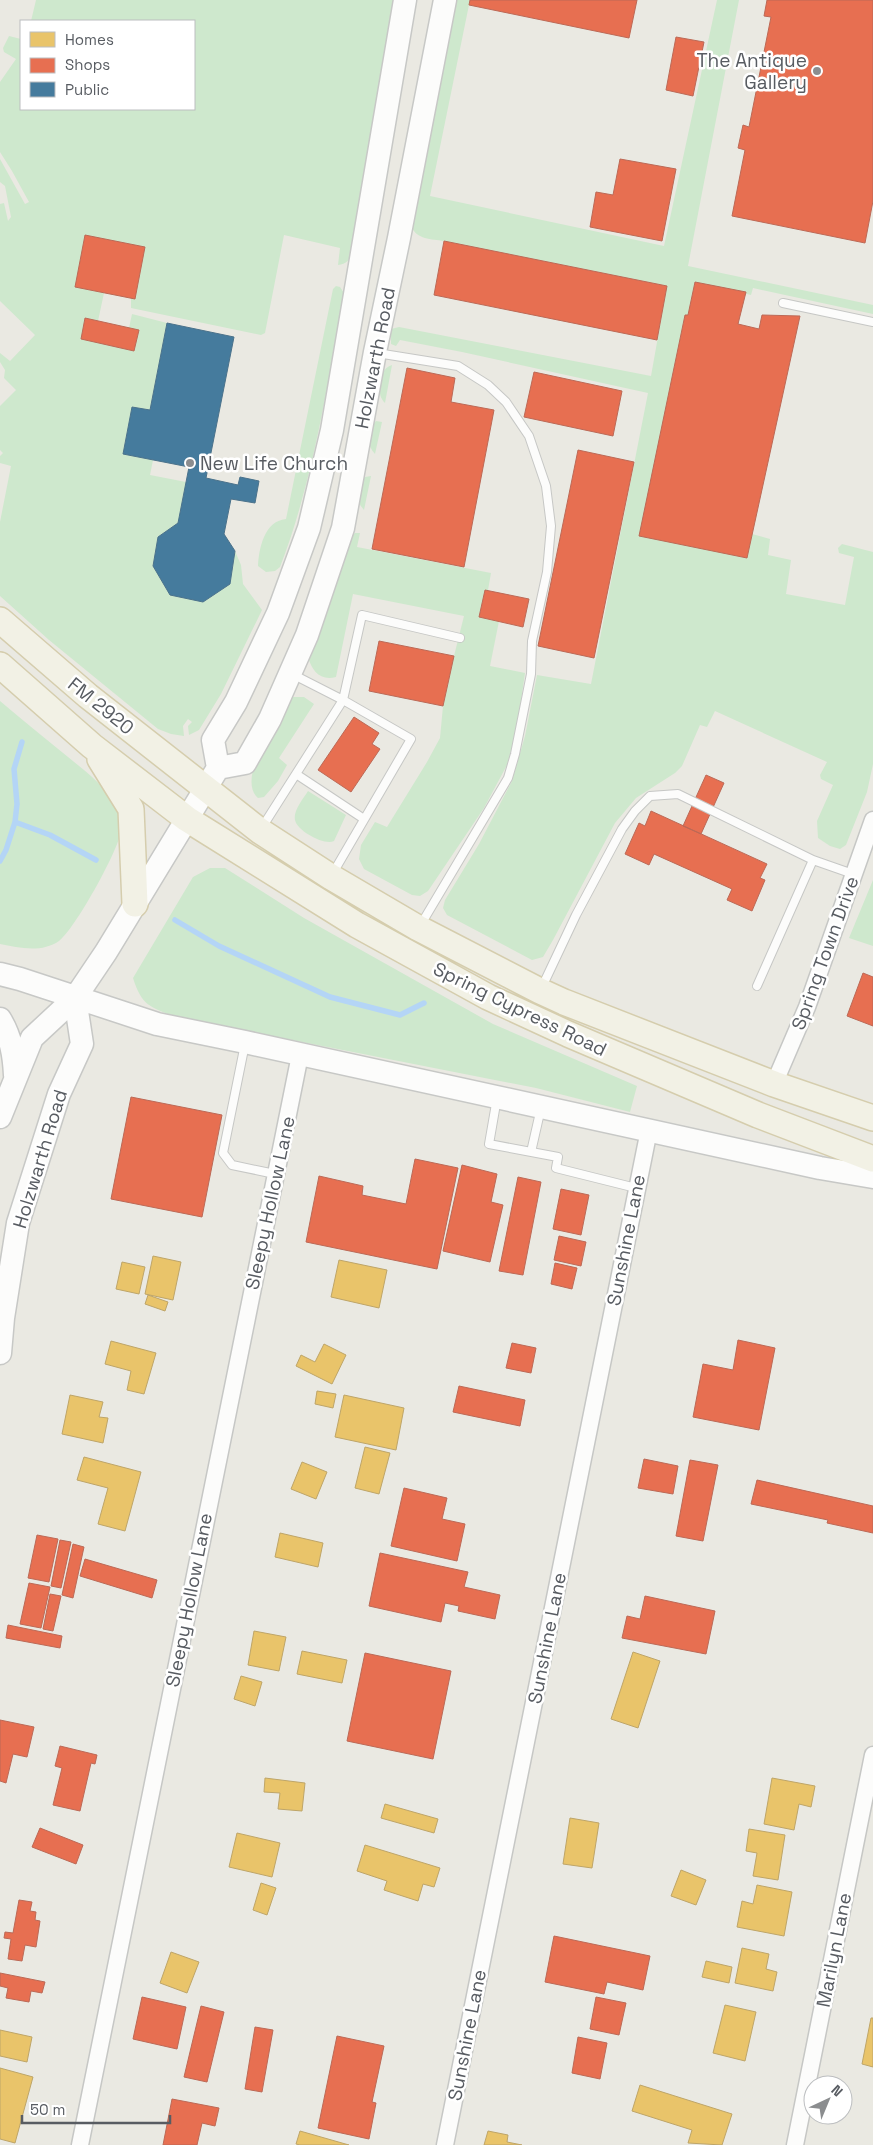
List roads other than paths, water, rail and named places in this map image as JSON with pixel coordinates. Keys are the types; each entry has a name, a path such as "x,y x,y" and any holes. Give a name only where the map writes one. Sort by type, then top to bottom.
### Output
{"main road":[{"name":"Holzwarth Road","path":"405,0 332,430 309,528 278,613 236,702 214,740 218,768 245,763 270,719 307,635 342,528 374,352 445,0"},
{"path":"357,280 388,286"},
{"name":"FM 2920","path":"0,620 80,690 204,788"},
{"name":"FM 2920","path":"0,665 92,746 187,819"},
{"path":"92,746 131,809 135,904"},
{"path":"0,1117 32,1038 75,998 218,768"},
{"name":"Spring Cypress Road","path":"204,788 260,831 331,877 418,928 540,991 774,1084 873,1118"},
{"name":"Spring Cypress Road","path":"187,819 357,925 488,997 611,1053 758,1115 873,1159"},
{"path":"0,974 20,978 157,1024 820,1168 873,1177"},
{"name":"Holzwarth Road","path":"0,1353 3,1318 18,1223 59,1094 82,1044 75,998"},
{"path":"0,1019 10,1039 14,1054 15,1078"},
{"path":"611,1053 637,1048 746,1093 774,1084"}],"street":[{"name":"Spring Town Drive","path":"774,1084 807,1007 873,820"},
{"name":"Sleepy Hollow Lane","path":"80,2145 300,1055"},
{"name":"Sunshine Lane","path":"445,2145 649,1130"},
{"name":"Marilyn Lane","path":"795,2145 873,1754"}],"lane":[{"path":"783,303 873,322"},
{"path":"374,352 458,366 488,385 506,402 529,436 546,486 551,526 547,572 532,641 531,674 515,754 508,778 418,928"},
{"path":"260,831 344,700 362,615 460,638"},
{"path":"290,673 344,700 411,739 331,877"},
{"path":"296,774 364,819"},
{"path":"540,991 576,915 622,829 635,811 650,796 678,794 813,860 853,874"},
{"path":"757,986 813,860"},
{"path":"245,1042 224,1153 232,1165 275,1174"},
{"path":"497,1098 489,1144 558,1157 556,1168 636,1188"},
{"path":"531,1152 541,1108"}],"waterway":[{"path":"0,861 6,850 15,822 17,804 14,769 22,742"},
{"path":"15,822 50,835 96,860"},
{"path":"175,920 219,946 330,997 400,1015 424,1003"}],"place":[{"name":"The Antique Gallery","path":"817,71"},
{"name":"New Life Church","path":"190,463"}]}
